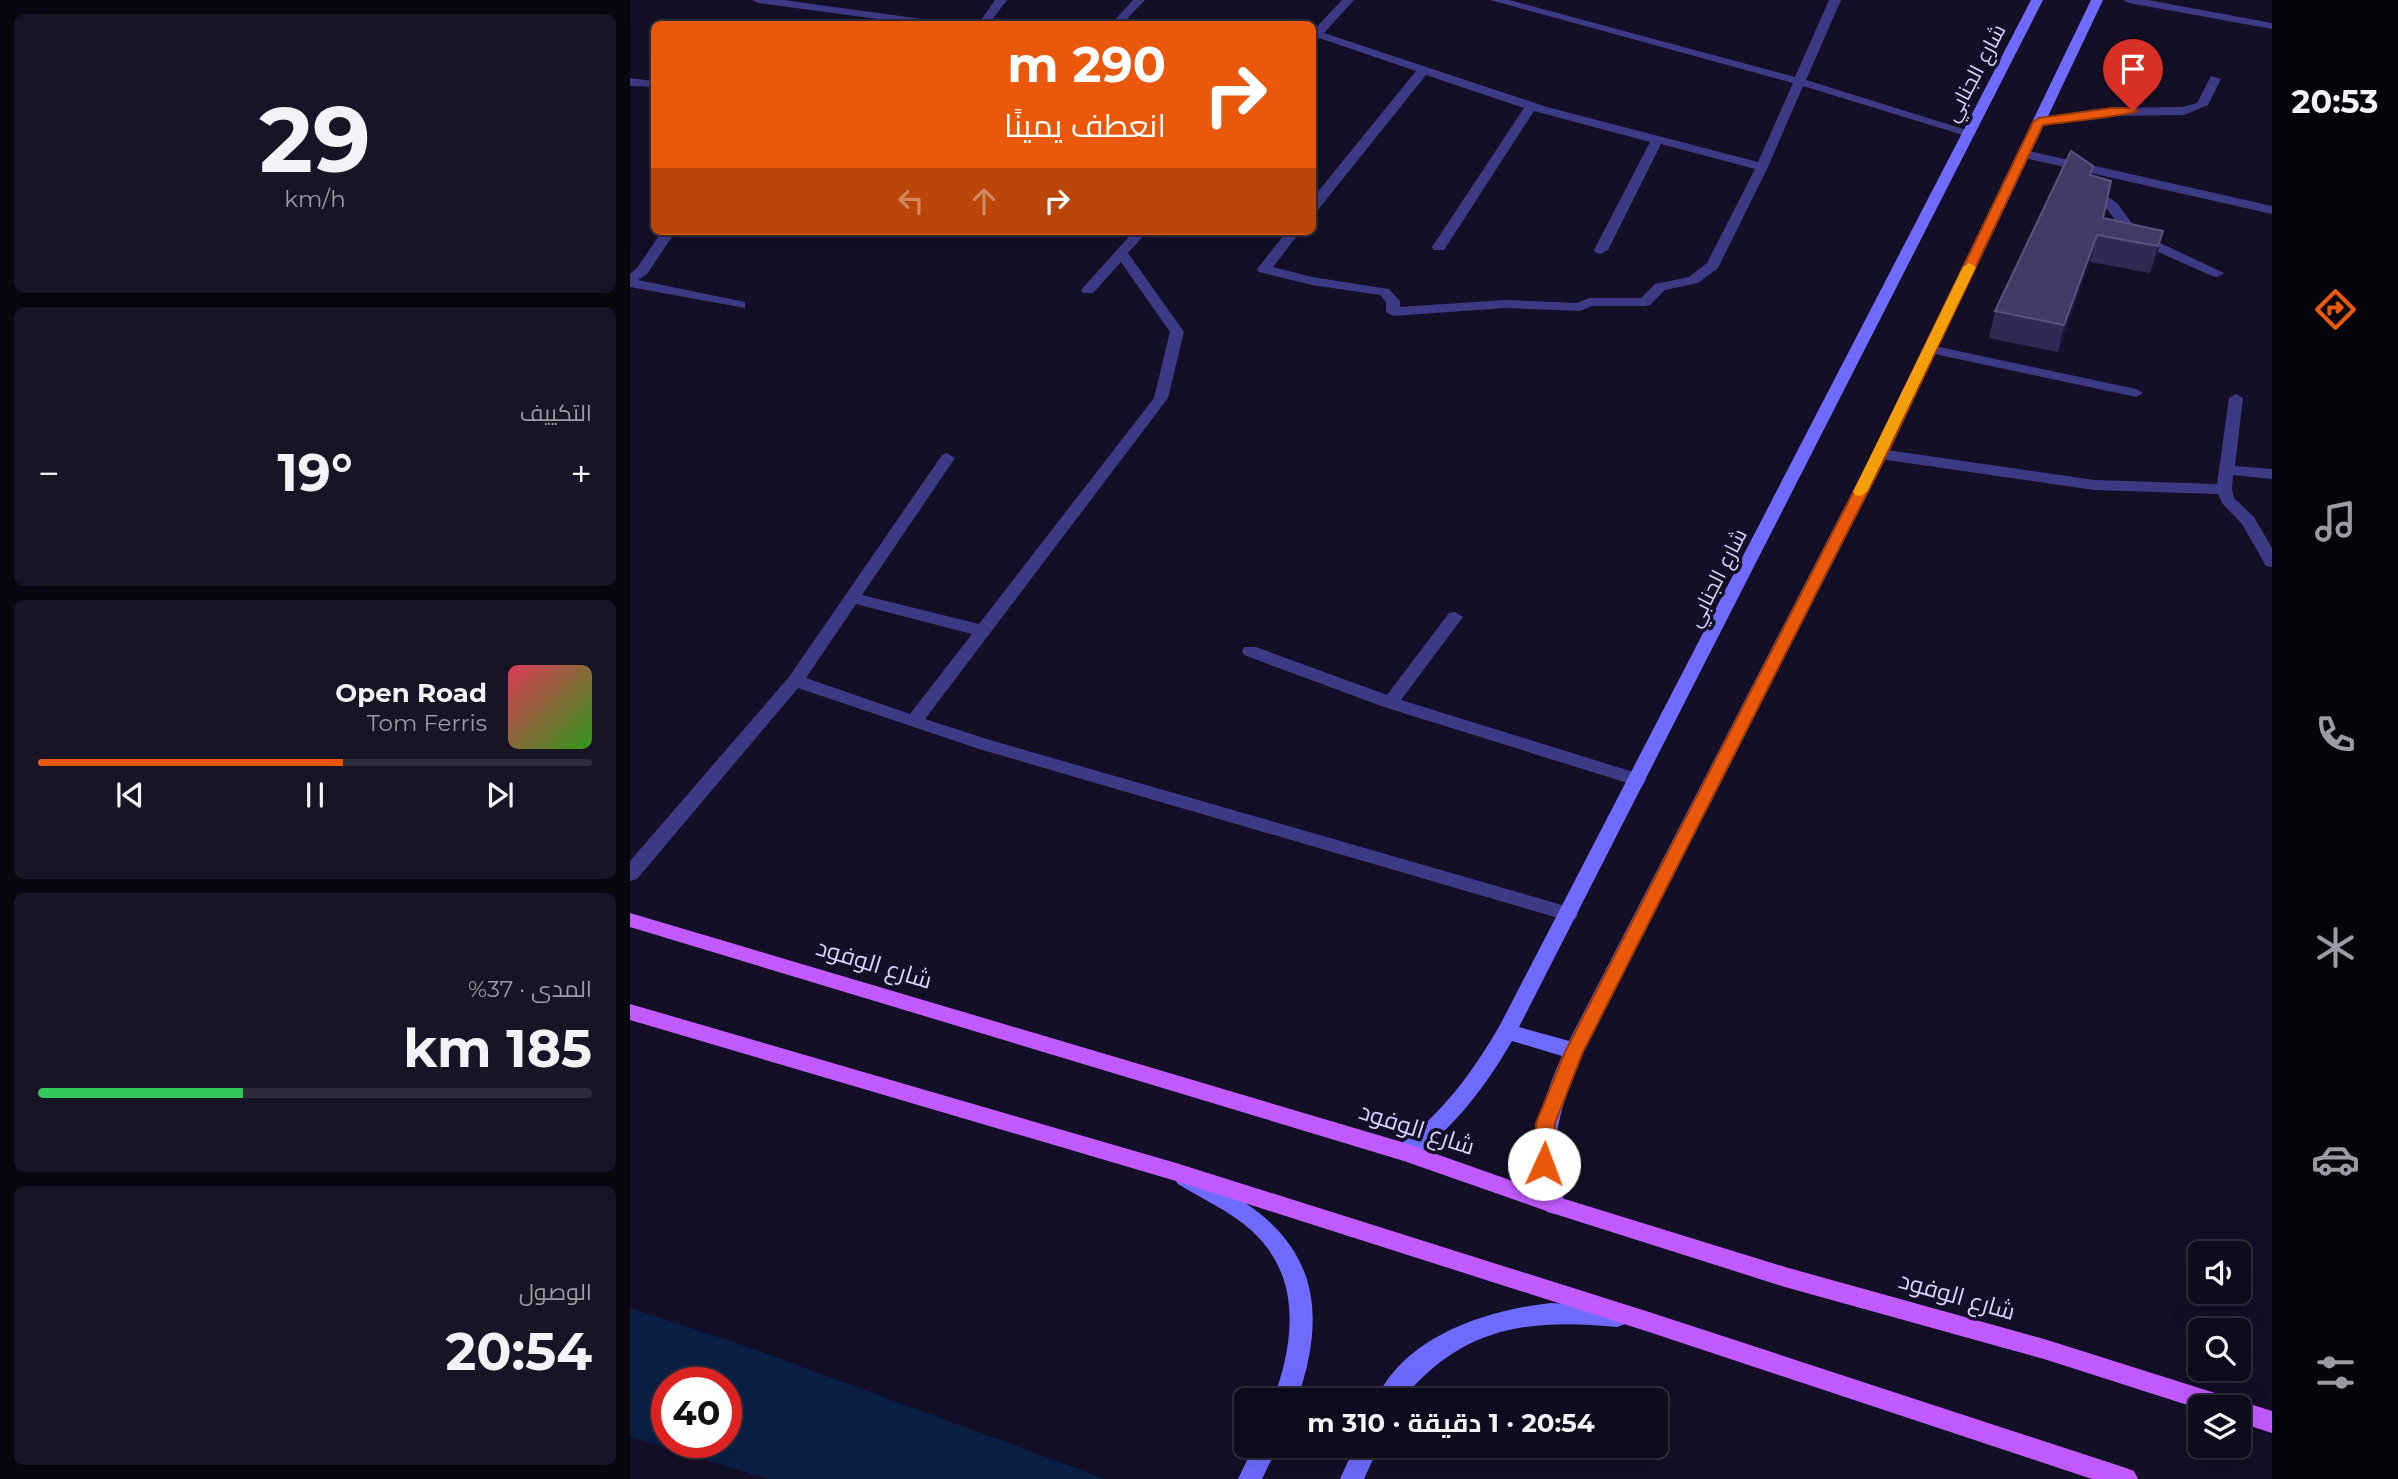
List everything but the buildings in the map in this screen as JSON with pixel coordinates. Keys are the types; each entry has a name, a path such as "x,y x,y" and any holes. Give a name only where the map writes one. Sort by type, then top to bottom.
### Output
{"main road":[{"name":"شارع الوفود","path":"630,920 1405,1152 1555,1205 1785,1277 2044,1349 2188,1395"},
{"path":"630,1013 1176,1172 1649,1322 2126,1479"},
{"path":"2251,1415 2272,1422"}],"street":[{"path":"758,0 916,21"},
{"path":"985,21 1001,0"},
{"path":"1119,21 1139,0"},
{"path":"1316,35 1348,0"},
{"path":"1496,0 1801,82 1967,132"},
{"path":"1291,235 1264,269 1312,281 1384,292 1393,301 1393,312 1506,304 1580,307 1589,302 1645,302 1660,287 1693,280 1713,265 1762,167 1835,0"},
{"name":"شارع الجنابي","path":"1405,1152 1433,1133 1456,1110 1475,1086 1507,1031 1967,132 2038,0"},
{"path":"1555,1205 1544,1164 1546,1123 1574,1052 1880,454 2097,0"},
{"path":"2129,0 2272,26"},
{"path":"852,21 859,13"},
{"path":"1316,36 1531,106 1762,167"},
{"path":"1316,203 1423,71"},
{"path":"2039,122 2111,111 2184,111 2202,105 2214,79"},
{"path":"630,82 651,84"},
{"path":"1439,247 1531,106"},
{"path":"1601,250 1657,140"},
{"path":"2024,154 2272,210"},
{"path":"2084,167 2087,186 2112,205 2134,236 2217,273"},
{"path":"630,282 642,271 666,235"},
{"path":"1088,290 1136,235"},
{"path":"914,721 1161,398 1177,331 1121,252"},
{"path":"630,282 740,305"},
{"path":"1930,349 2136,393"},
{"path":"2236,398 2224,489 2227,500 2248,521 2272,562"},
{"path":"1880,454 2094,485 2224,489"},
{"path":"630,874 795,681 947,458"},
{"path":"2225,470 2272,474"},
{"path":"852,598 983,631"},
{"path":"1390,703 1455,617"},
{"path":"1250,651 1390,703 1637,780"},
{"path":"795,681 985,745 1569,914"},
{"path":"1507,1031 1574,1052"},
{"path":"1176,1172 1258,1223 1282,1248 1296,1280 1302,1308 1303,1340 1297,1372 1290,1388"},
{"path":"1398,1388 1417,1364 1438,1349 1489,1323 1518,1315 1546,1312 1649,1322"},
{"path":"1250,1479 1260,1458"},
{"path":"1352,1479 1362,1458"}],"water":[{"path":"630,1308 740,1344 1105,1479 768,1479 699,1458 742,1458 742,1367 651,1367 651,1443 630,1437"}],"slow traffic":[{"path":"1860,492 1969,267"}],"route":[{"path":"1544,1164 1546,1123 1551,1104 1574,1052 1880,454 2039,122 2111,111 2133,111"}]}
